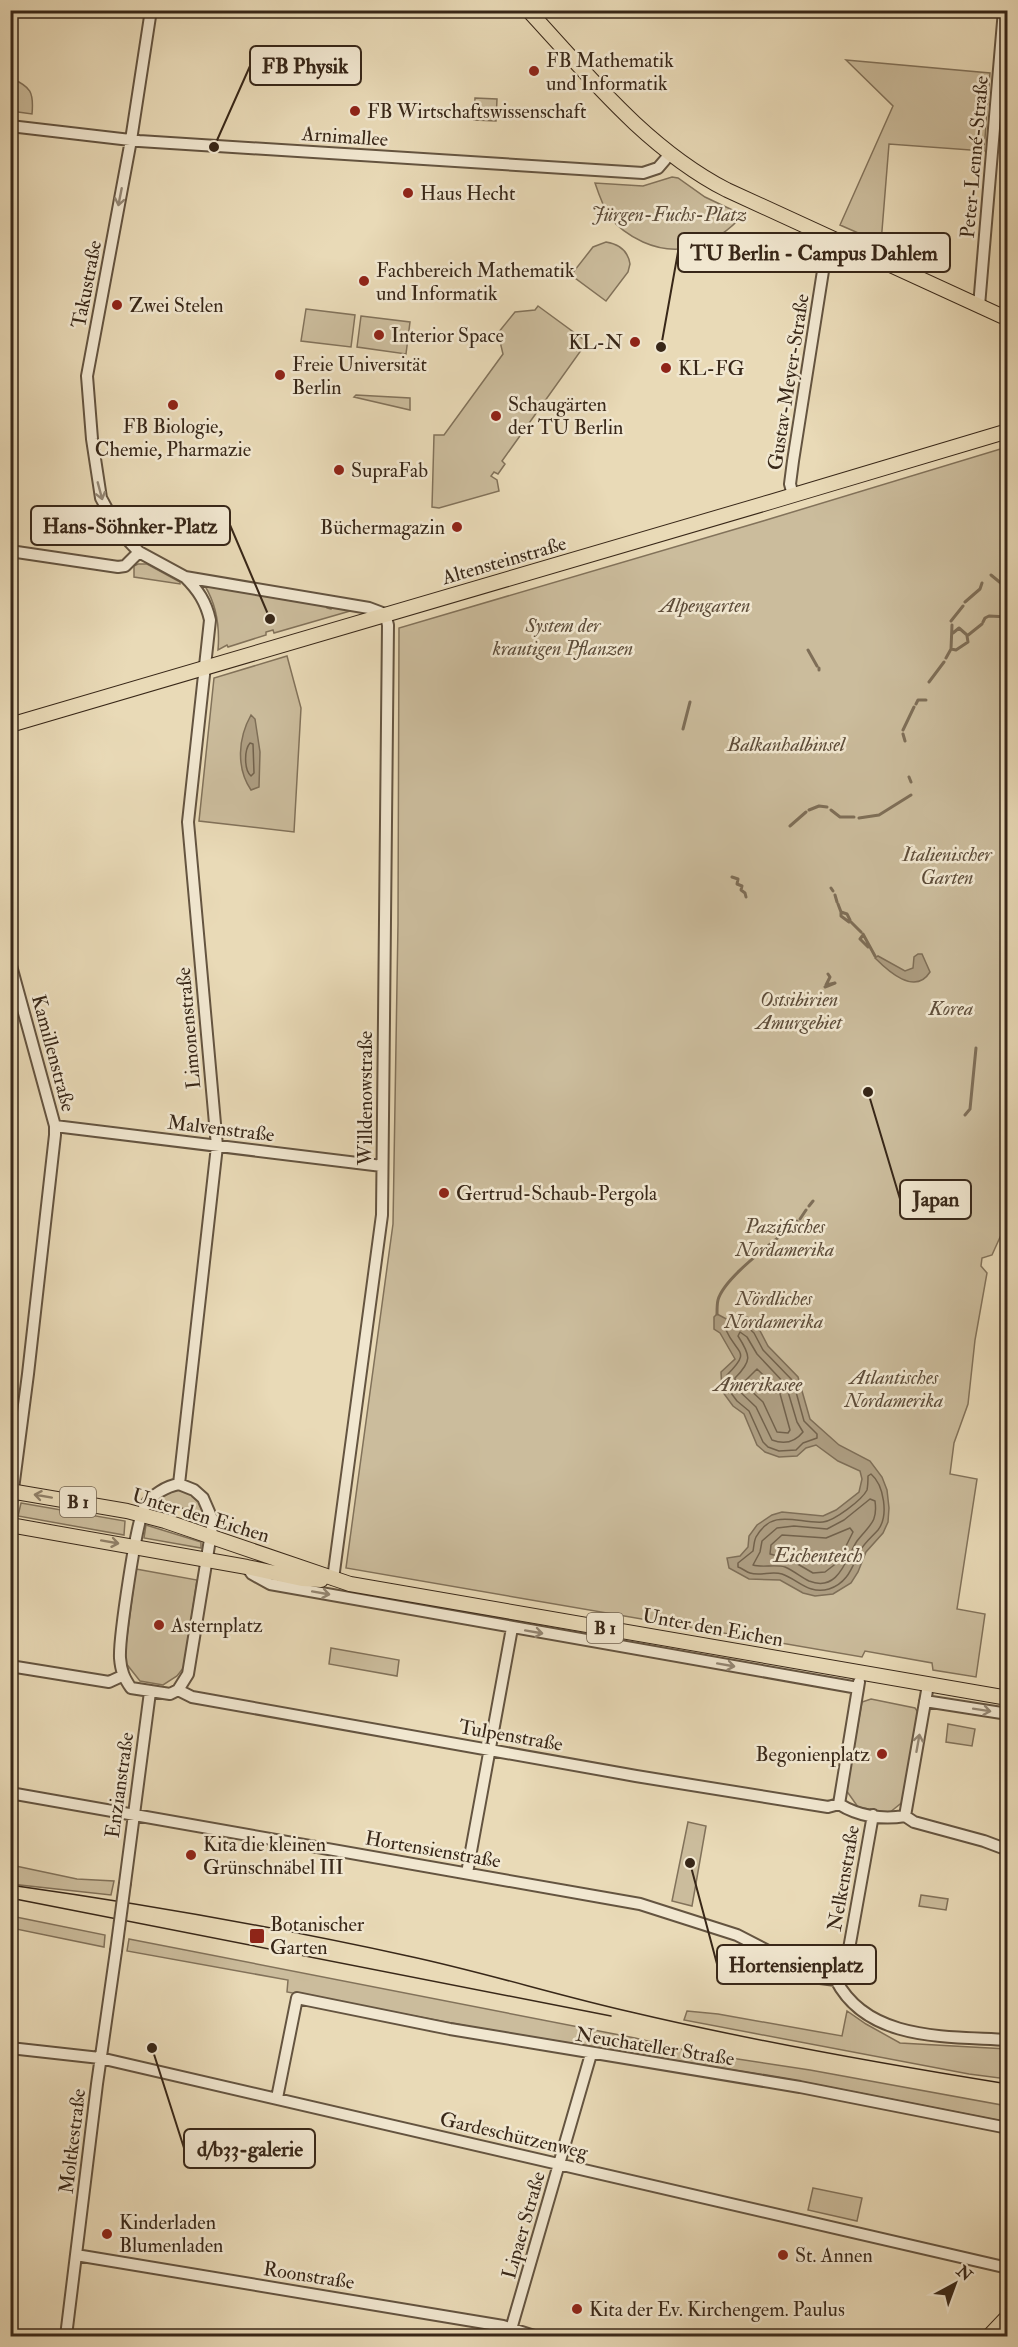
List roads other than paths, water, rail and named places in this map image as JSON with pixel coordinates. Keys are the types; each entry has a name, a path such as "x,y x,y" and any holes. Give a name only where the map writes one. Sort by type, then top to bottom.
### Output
{"main road":[{"path":"528,10 622,110 670,154 714,183 1008,319"},
{"name":"Altensteinstraße","path":"10,725 385,614 529,574 1008,431"},
{"name":"Unter den Eichen","path":"12,1491 141,1515 211,1536 337,1581"},
{"name":"Unter den Eichen","path":"10,1525 135,1546 302,1579 337,1581 1008,1698"},
{"path":"989,2337 1008,2316"}],"street":[{"name":"Takustraße","path":"151,10 131,140 87,376 93,450 101,498 119,531 139,552 185,577"},
{"name":"Peter-Lenné-Straße","path":"979,306 1004,10"},
{"name":"Arnimallee","path":"10,126 131,140 643,174 658,168 670,154"},
{"name":"Gustav-Meyer-Straße","path":"794,495 790,484 793,461 826,252 832,238"},
{"path":"10,551 118,567 128,564 139,552"},
{"path":"185,577 369,608 385,614"},
{"name":"Limonenstraße","path":"179,1484 217,1146 188,822 210,620 202,598 185,577"},
{"name":"Willdenowstraße","path":"337,1581 382,1215 388,625 385,614"},
{"name":"Kamillenstraße","path":"10,962 54,1126 42,1252 10,1512"},
{"name":"Malvenstraße","path":"54,1126 382,1166"},
{"path":"179,1484 194,1491 206,1502 213,1521 188,1674 178,1690 170,1694 131,1688 122,1676 120,1656 141,1515 149,1501 171,1485 179,1484"},
{"name":"Unter den Eichen","path":"247,1567 252,1574 270,1584 858,1688"},
{"path":"467,1873 512,1628"},
{"path":"10,1666 109,1682 122,1676"},
{"path":"861,1673 839,1804 851,1811 890,1819 904,1816 914,1822 1008,1850"},
{"path":"904,1816 928,1685"},
{"name":"Tulpenstraße","path":"178,1690 192,1697 774,1799 828,1807 839,1804"},
{"name":"Enzianstraße","path":"116,1951 150,1692"},
{"path":"925,1701 1008,1714"},
{"name":"Hortensienstraße","path":"10,1793 640,1904 737,1935 820,1978 836,1980"},
{"name":"Nelkenstraße","path":"836,1980 843,1972 847,1960 873,1815"},
{"name":"Moltkestraße","path":"66,2337 100,2058 116,1951"},
{"path":"836,1980 853,2005 893,2028 935,2036 1008,2040"},
{"name":"Neuchateller Straße","path":"277,2098 297,1998 591,2054 789,2086 1008,2128"},
{"name":"Gardeschützenweg","path":"10,2048 100,2058 1008,2268"},
{"name":"Lipaer Straße","path":"510,2332 591,2054"},
{"name":"Roonstraße","path":"76,2255 534,2337"}],"water":[{"path":"251,715 255,719 260,752 259,787 251,790 243,772 240,753 243,733"},
{"path":"922,954 930,972 924,979 917,982 902,979 875,958 878,956 905,971 913,968 914,957"},
{"path":"717,1314 730,1321 744,1316 749,1318 759,1329 768,1346 798,1377 810,1419 839,1445 870,1461 882,1477 887,1490 888,1522 883,1533 866,1552 851,1583 833,1594 815,1596 803,1593 780,1580 749,1579 729,1568 727,1558 740,1556 748,1547 749,1536 757,1525 772,1515 782,1512 823,1516 836,1510 859,1492 862,1479 860,1471 838,1461 816,1445 806,1448 797,1456 779,1457 765,1452 757,1445 744,1414 733,1406 722,1391 721,1372 735,1359 720,1333 714,1329 714,1317"}],"waterway":[{"path":"991,575 1008,589"},
{"path":"965,602 980,589 982,583"},
{"path":"951,621 963,606"},
{"path":"983,622 989,616 1008,617"},
{"path":"951,649 956,650 968,642 967,636 982,624"},
{"path":"946,658 951,649 952,625"},
{"path":"953,633 959,628 967,635"},
{"path":"808,650 817,666"},
{"path":"929,682 944,662"},
{"path":"916,704 918,700 926,700"},
{"path":"683,729 690,702"},
{"path":"903,730 914,707"},
{"path":"903,734 905,741"},
{"path":"909,777 911,782"},
{"path":"859,818 879,815 911,795"},
{"path":"809,810 819,806 827,807"},
{"path":"831,810 840,817 854,817"},
{"path":"790,826 806,812"},
{"path":"732,877 738,879 737,884 742,886 741,890 746,897"},
{"path":"835,895 837,902"},
{"path":"838,904 841,912 847,914 850,920"},
{"path":"841,912 841,916 849,922"},
{"path":"851,922 861,932"},
{"path":"863,934 875,956"},
{"path":"863,935 860,939 868,947"},
{"path":"825,987 835,983 826,985 830,977 828,974"},
{"path":"965,1115 970,1109 976,1048"},
{"path":"809,1206 813,1201"},
{"path":"800,1219 806,1210"},
{"path":"790,1228 797,1221"},
{"path":"717,1314 718,1300 729,1282 786,1231"}],"tram line":[{"path":"10,1885 160,1908 309,1935 436,1962 677,2023 866,2060 1008,2084"},
{"path":"10,1898 611,2016"}],"place":[{"name":"FB Mathematik und Informatik","path":"534,71"},
{"name":"FB Wirtschaftswissenschaft","path":"355,111"},
{"name":"FB Physik","path":"214,147"},
{"name":"Haus Hecht","path":"408,193"},
{"name":"Fachbereich Mathematik und Informatik","path":"364,281"},
{"name":"Zwei Stelen","path":"117,305"},
{"name":"Interior Space","path":"379,335"},
{"name":"KL-N","path":"635,342"},
{"name":"TU Berlin - Campus Dahlem","path":"661,347"},
{"name":"KL-FG","path":"666,368"},
{"name":"Freie Universität Berlin","path":"280,375"},
{"name":"FB Biologie, Chemie, Pharmazie","path":"173,405"},
{"name":"Schaugärten der TU Berlin","path":"496,416"},
{"name":"SupraFab","path":"339,470"},
{"name":"Büchermagazin","path":"457,527"},
{"name":"Hans-Söhnker-Platz","path":"270,619"},
{"name":"Japan","path":"868,1092"},
{"name":"Gertrud-Schaub-Pergola","path":"444,1193"},
{"name":"Asternplatz","path":"159,1625"},
{"name":"Begonienplatz","path":"882,1754"},
{"name":"Kita die kleinen Grünschnäbel III","path":"191,1855"},
{"name":"Hortensienplatz","path":"690,1863"},
{"name":"Botanischer Garten","path":"257,1936"},
{"name":"d/b33-galerie","path":"152,2048"},
{"name":"Kinderladen Blumenladen","path":"107,2234"},
{"name":"St. Annen","path":"783,2255"},
{"name":"Kita der Ev. Kirchengem. Paulus","path":"577,2309"}],"park label":[{"name":"Jürgen-Fuchs-Platz","path":"669,214"},
{"name":"Alpengarten","path":"705,605"},
{"name":"System der krautigen Pflanzen","path":"563,636"},
{"name":"Balkanhalbinsel","path":"786,744"},
{"name":"Italienischer Garten","path":"947,866"},
{"name":"Korea","path":"951,1008"},
{"name":"Ostsibirien Amurgebiet","path":"799,1010"},
{"name":"Pazifisches Nordamerika","path":"785,1238"},
{"name":"Nördliches Nordamerika","path":"774,1310"},
{"name":"Atlantisches Nordamerika","path":"894,1388"}],"water label":[{"name":"Amerikasee","path":"758,1384"},
{"name":"Eichenteich","path":"818,1555"}]}
